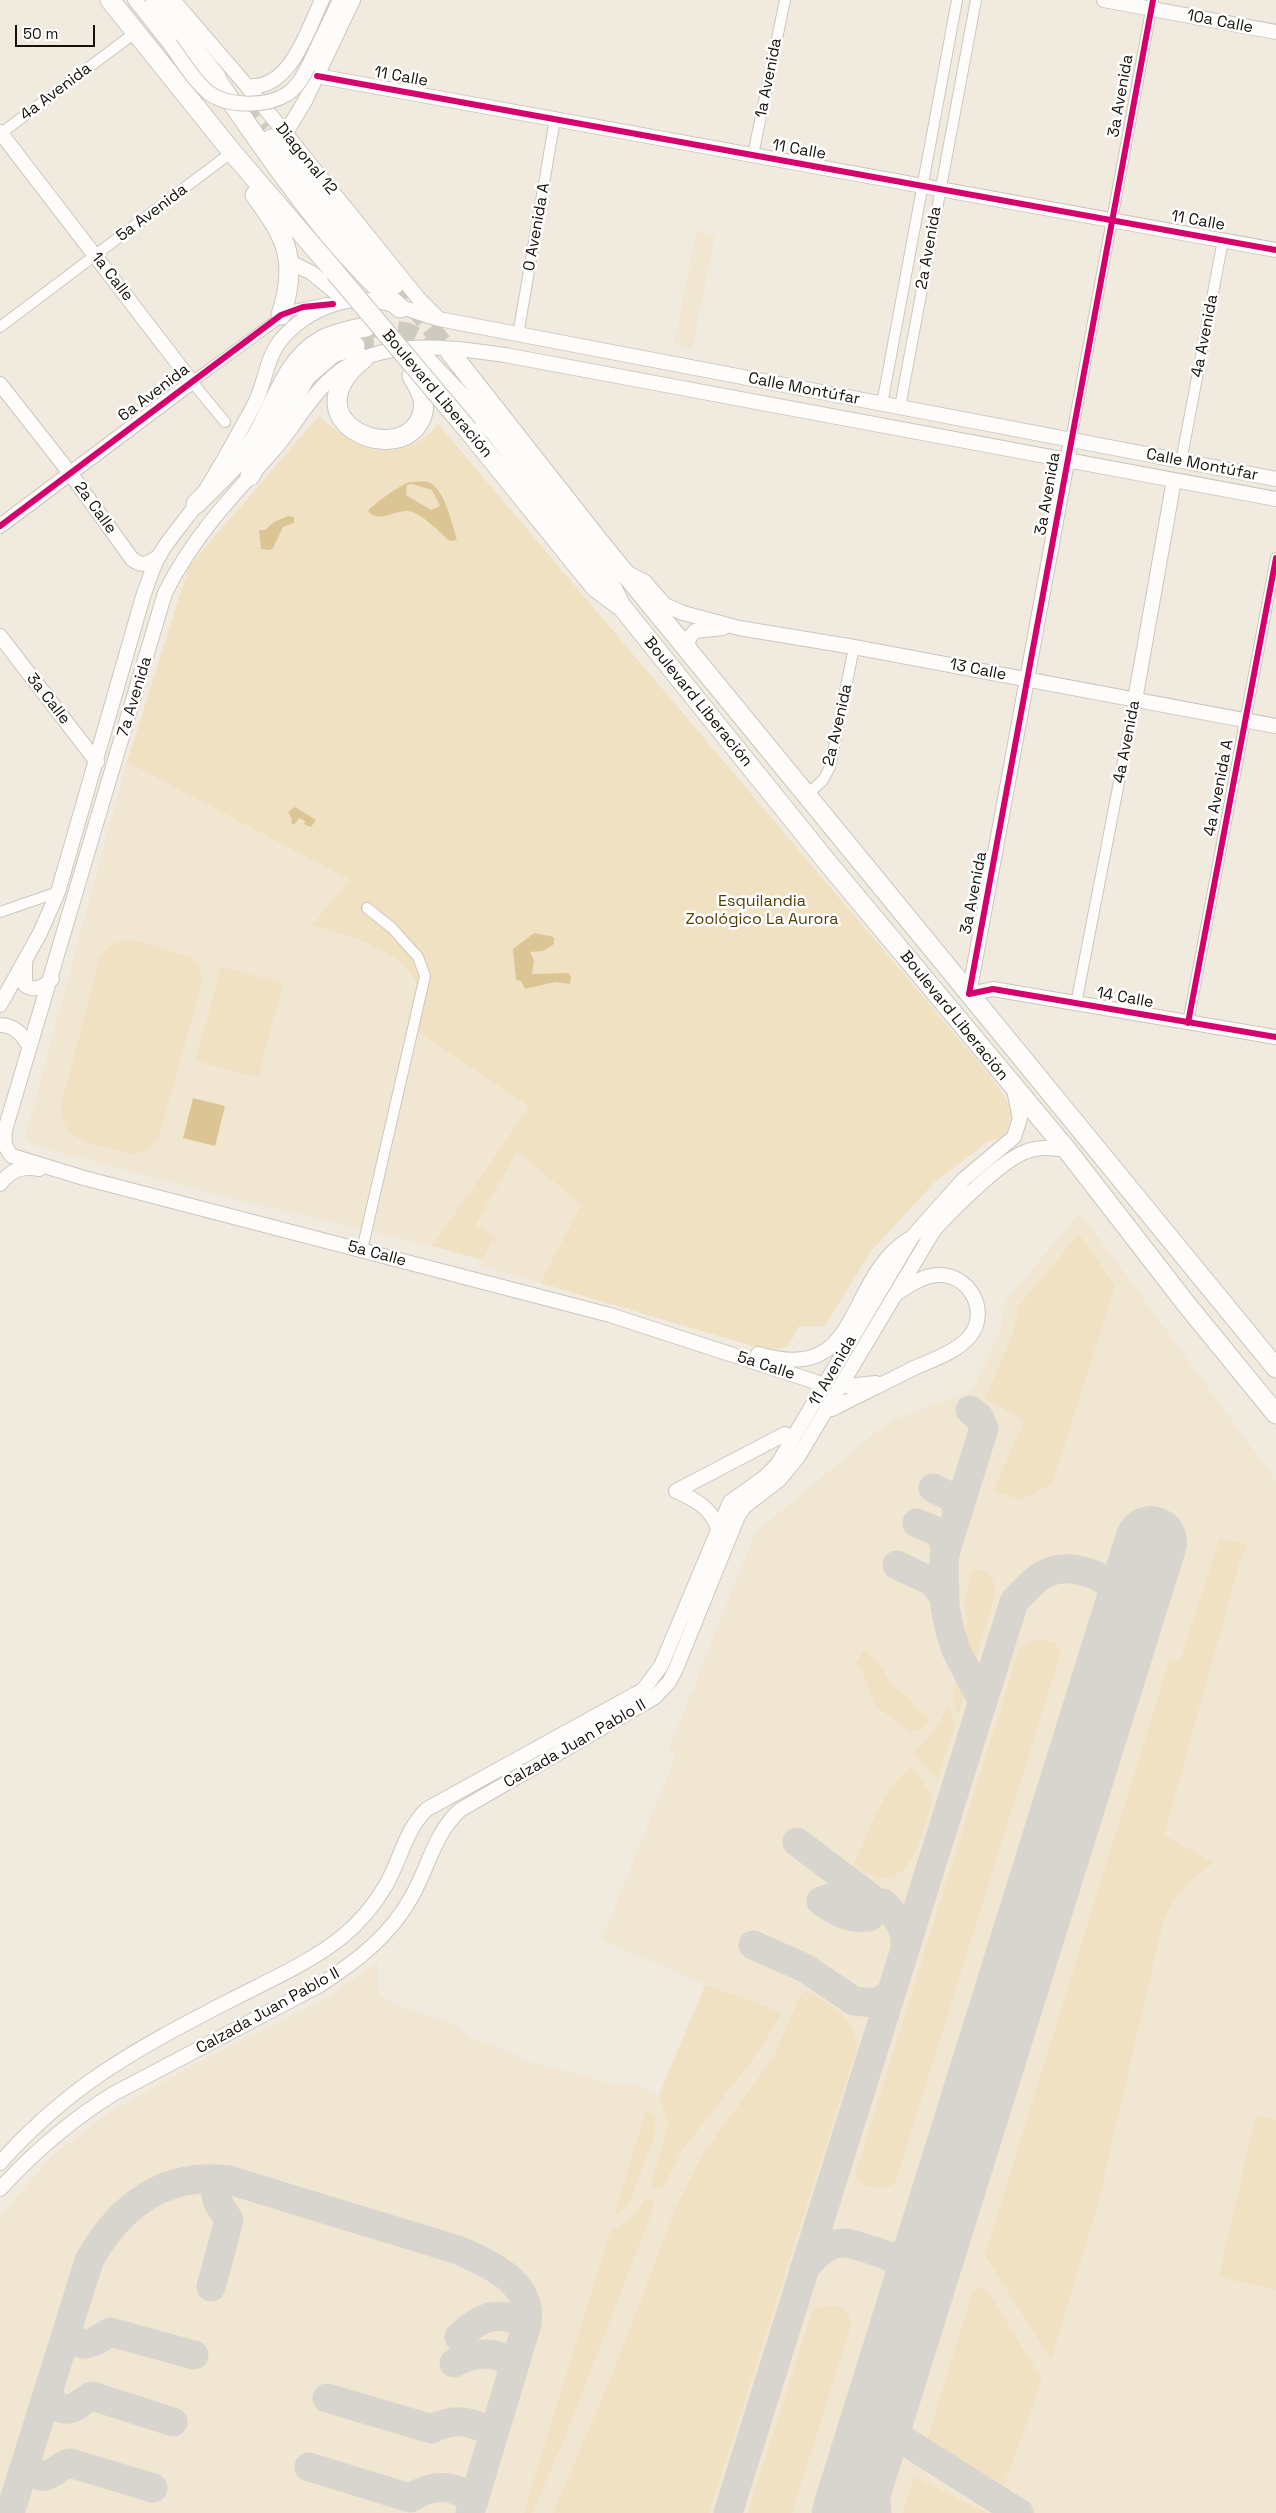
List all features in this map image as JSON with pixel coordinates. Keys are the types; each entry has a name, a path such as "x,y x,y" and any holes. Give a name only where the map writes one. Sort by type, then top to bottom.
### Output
{"highway":[{"name":"Boulevard Liberación","path":"110,0 232,152 468,430 595,586 622,608 1014,1090 1067,1150 1187,1305 1276,1414"},
{"path":"155,0 208,68 325,229 373,284 400,308"},
{"path":"208,68 225,87"},
{"path":"264,130 395,284"},
{"path":"232,152 239,173 281,236 290,262 290,283 281,315"},
{"path":"331,268 348,297 412,376 424,397 424,409 417,426 408,434 398,438 381,439 355,431 344,422 338,410 337,398 345,376 359,352"},
{"path":"196,504 242,457 270,412 286,376 307,350 324,339 366,326"},
{"path":"250,476 306,376 333,353 359,352"},
{"name":"Boulevard Liberación","path":"452,355 687,650 1276,1368"},
{"path":"423,357 495,432 607,578 622,608"}],"main road":[{"path":"134,0 201,86 211,94 242,103 257,104 288,94 313,71 353,0"},
{"name":"Diagonal 12","path":"174,0 247,86 419,299 438,319"},
{"path":"262,87 288,66 322,0"},
{"path":"285,134 305,101 313,71 340,0"},
{"name":"10a Calle","path":"1104,0 1152,4 1276,32"},
{"name":"11 Calle","path":"313,71 555,119 1276,250"},
{"path":"247,86 262,87 305,101"},
{"name":"1a Calle","path":"0,133 192,382"},
{"path":"290,262 312,273 339,303"},
{"name":"Calle Montúfar","path":"339,303 380,301 438,319 1276,479"},
{"name":"7a Avenida","path":"0,1005 26,961 58,892 97,762 142,600 160,554 196,504 255,405 268,363 279,343 302,321 339,303"},
{"name":"Calle Montúfar","path":"359,352 405,348 457,348 1276,499"},
{"name":"6a Avenida","path":"0,526 192,382"},
{"name":"2a Calle","path":"0,384 70,473 132,559 143,564 150,563 160,554"},
{"name":"3a Avenida","path":"969,994 1071,440"},
{"name":"7a Avenida","path":"14,1098 28,1046 52,979 166,593 181,561 201,533 250,476"},
{"name":"4a Avenida","path":"1135,700 1174,480"},
{"name":"13 Calle","path":"623,571 645,582 665,605 683,613 739,628 854,647 1276,726"},
{"name":"13 Calle","path":"687,650 690,638 695,632 739,628"},
{"name":"3a Calle","path":"0,636 97,762"},
{"path":"26,961 24,972 25,985 37,989 44,987 52,979"},
{"path":"0,993 13,983"},
{"name":"14 Calle","path":"969,994 993,989 1276,1037"},
{"path":"0,1025 14,1028 24,1036 28,1046"},
{"name":"11 Avenida","path":"662,1666 730,1502 765,1477 777,1465 912,1237 964,1179 1014,1137 1020,1118 1014,1090"},
{"path":"0,1109 14,1098"},
{"name":"5a Calle","path":"14,1098 5,1130 4,1142 6,1150 12,1156 84,1178 610,1316 816,1382"},
{"name":"11 Avenida","path":"669,1682 738,1516 744,1507 779,1480 798,1457 893,1295 934,1230 951,1212 1006,1164 1024,1152 1036,1148 1050,1147 1067,1150"},
{"path":"0,1184 10,1172 16,1169 32,1168 84,1178"},
{"path":"610,1316 646,1320 778,1360 810,1359 824,1354 832,1346 885,1260 895,1248 912,1237"},
{"path":"832,1409 961,1344 970,1336 975,1326 977,1314 972,1291 964,1282 951,1277 937,1275 924,1278 893,1295"},
{"path":"847,1386 887,1381"},
{"path":"718,1528 713,1515 704,1505 676,1492 785,1434"},
{"name":"Calzada Juan Pablo II","path":"0,2162 52,2110 102,2071 160,2036 307,1960 344,1936 367,1910 386,1884 411,1828 427,1809 630,1699 643,1690 662,1666"},
{"name":"Calzada Juan Pablo II","path":"0,2189 39,2148 88,2110 148,2075 320,1985 346,1968 386,1933 402,1912 413,1895 444,1827 460,1810 646,1704 669,1682"}],"street":[{"name":"1a Avenida","path":"753,155 784,0"},
{"name":"2a Avenida","path":"882,404 924,186 957,0"},
{"name":"2a Avenida","path":"900,407 976,0"},
{"name":"3a Avenida","path":"1071,440 1152,4"},
{"name":"4a Avenida","path":"0,133 136,32"},
{"name":"0 Avenida A","path":"518,334 555,119"},
{"name":"5a Avenida","path":"0,327 232,152"},
{"name":"4a Avenida","path":"1181,462 1223,240"},
{"name":"6a Avenida","path":"192,382 281,315 303,307 339,303"},
{"name":"1a Calle","path":"192,382 226,422"},
{"name":"4a Avenida A","path":"1188,1023 1276,558"},
{"name":"2a Avenida","path":"806,795 823,780 830,768 854,647"},
{"name":"4a Avenida","path":"1076,1004 1135,700"},
{"path":"0,912 58,892"},
{"path":"362,1250 383,1166 420,990 425,976 418,958 392,928 367,908"}],"shaded area":[{"path":"696,232 715,236 692,349 674,344"},
{"path":"409,482 428,482 439,491 447,508 457,540 450,541 425,519 413,512 403,511 387,516 377,516 372,515 368,511 382,499","holes":["412,484 432,490 440,506 431,510 406,495 407,485"]},
{"path":"288,516 294,517 294,523 283,527 273,548 269,550 261,549 259,530 265,530 274,522"},
{"path":"127,762 350,880 313,924 378,948 397,961 410,976 419,992 417,1031 529,1107 432,1246 218,1195 30,1144 25,1138"},
{"path":"295,807 316,820 311,827 304,824 305,821 299,818 294,825 291,823 292,819 288,812"},
{"path":"534,933 554,937 554,944 543,951 530,952 534,960 532,974 568,973 571,977 570,984 555,982 525,989 521,981 516,980 513,949"},
{"path":"193,1098 225,1106 215,1146 183,1138"},
{"path":"517,1150 581,1205 540,1283 480,1265 495,1236 475,1226"},
{"path":"1080,1212 1276,1481 1276,2513 0,2513 0,2217 52,2156 110,2112 192,2066 330,1996 378,1962 379,1995 405,2008 447,2021 470,2037 517,2055 518,2059 614,2084 637,2085 658,2095 705,1984 601,1940 676,1754 668,1751 692,1692 694,1692 699,1673 756,1532 879,1430 896,1419 973,1390 1000,1331 1006,1301"}],"green space":[{"name":"Esquilandia Zoológico La Aurora","path":"319,416 351,440 367,448 390,451 401,449 421,440 438,424 991,1077 1010,1105 1012,1113 1008,1129 1001,1137 987,1142 934,1183 871,1251 825,1326 799,1326 788,1347 766,1350 540,1283 581,1205 517,1151 476,1225 495,1236 483,1260 432,1246 529,1107 417,1031 419,993 414,979 404,966 375,947 312,925 350,880 127,762 189,566"},
{"path":"132,940 192,957 200,968 202,982 159,1136 148,1149 132,1154 96,1145 75,1136 67,1129 61,1106 100,957 113,944"},
{"path":"221,967 283,983 258,1077 196,1061"},
{"path":"1079,1234 1115,1286 1052,1484 1021,1500 993,1491 1025,1420 985,1399 1013,1334 1019,1306"},
{"path":"1220,1538 1247,1544 1240,1561 1164,1835 1214,1863 1190,1882 1173,1904 1163,1922 1098,2203 1051,2360 985,2255 1170,1659 1180,1661"},
{"path":"973,1569 983,1571 990,1576 996,1593 958,1715 953,1701 968,1619 964,1604"},
{"path":"1037,1639 1054,1642 1061,1652 895,2183 891,2186 875,2188 864,2184 856,2178 856,2172 1019,1650 1029,1642"},
{"path":"864,1650 881,1666 892,1686 908,1697 914,1707 927,1715 928,1723 919,1730 909,1732 875,1705 862,1669 856,1663"},
{"path":"948,1705 955,1726 937,1779 914,1753 938,1726"},
{"path":"911,1766 933,1796 922,1835 917,1849 902,1871 891,1877 878,1879 854,1865 884,1799"},
{"path":"706,1985 777,2011 780,2015 760,2050 683,2149 663,2188 650,2187 669,2124 659,2097"},
{"path":"807,1991 832,2007 847,2020 856,2037 857,2047 709,2513 553,2513 615,2368 677,2205 702,2155 773,2058 801,1994"},
{"path":"646,2110 655,2115 655,2135 627,2206 614,2217"},
{"path":"1256,2115 1276,2120 1276,2290 1219,2277"},
{"path":"652,2199 654,2206 567,2432 532,2513 524,2513 610,2232 633,2218 644,2200"},
{"path":"978,2288 987,2290 1042,2380 1004,2485 927,2441 973,2291"},
{"path":"829,2305 845,2310 851,2320 851,2325 792,2513 748,2513 813,2309"},
{"path":"914,2477 988,2513 903,2513"}],"taxiway":[{"path":"970,1410 979,1417 984,1428 944,1557 945,1608 956,1650 983,1702"},
{"path":"933,1488 953,1498 958,1512"},
{"path":"917,1523 940,1533 946,1549"},
{"path":"897,1565 933,1582 944,1597"},
{"path":"728,2513 1014,1602 1034,1581 1049,1572 1068,1569 1079,1570 1098,1577 1114,1590 1121,1600 1127,1620"},
{"path":"797,1842 870,1897"},
{"path":"864,1894 849,1892 821,1901 833,1909 855,1917 869,1917 883,1903 896,1917 902,1927 905,1944"},
{"path":"753,1945 805,1968 854,2001 875,2003 890,1995"},
{"path":"10,2513 89,2261 101,2241 115,2224 146,2197 164,2188 184,2182 206,2179 229,2180 458,2250 495,2268 507,2276 516,2286 523,2297 527,2309 527,2324 470,2513"},
{"path":"211,2287 229,2220 219,2204 216,2193 217,2188 229,2180"},
{"path":"804,2269 815,2256 825,2249 836,2244 847,2243 874,2251 905,2264 914,2273 919,2283"},
{"path":"459,2337 475,2324 491,2317 507,2317 527,2324"},
{"path":"68,2330 72,2337 82,2344 93,2342 110,2332 194,2355"},
{"path":"454,2363 470,2356 486,2354 500,2357 514,2366"},
{"path":"49,2391 53,2404 59,2408 74,2408 92,2396 173,2422"},
{"path":"327,2398 432,2429 448,2423 464,2422 479,2426 494,2434"},
{"path":"876,2423 1019,2513"},
{"path":"869,2443 877,2513"},
{"path":"27,2460 32,2470 38,2475 48,2475 70,2463 153,2488"},
{"path":"309,2467 410,2498 418,2493 435,2488 451,2488 474,2501"}],"runway":[{"path":"848,2513 1151,1542"}],"tunnel":[{"path":"242,105 264,130"},
{"path":"395,284 446,347"},
{"path":"370,327 407,332 447,353"},
{"path":"355,346 382,344 408,349"}],"cycle path":[{"path":"1153,0 969,994 993,989 1276,1037"},
{"path":"317,76 1276,250"},
{"path":"0,526 281,315 303,307 333,304"},
{"path":"1188,1023 1276,558"}]}
